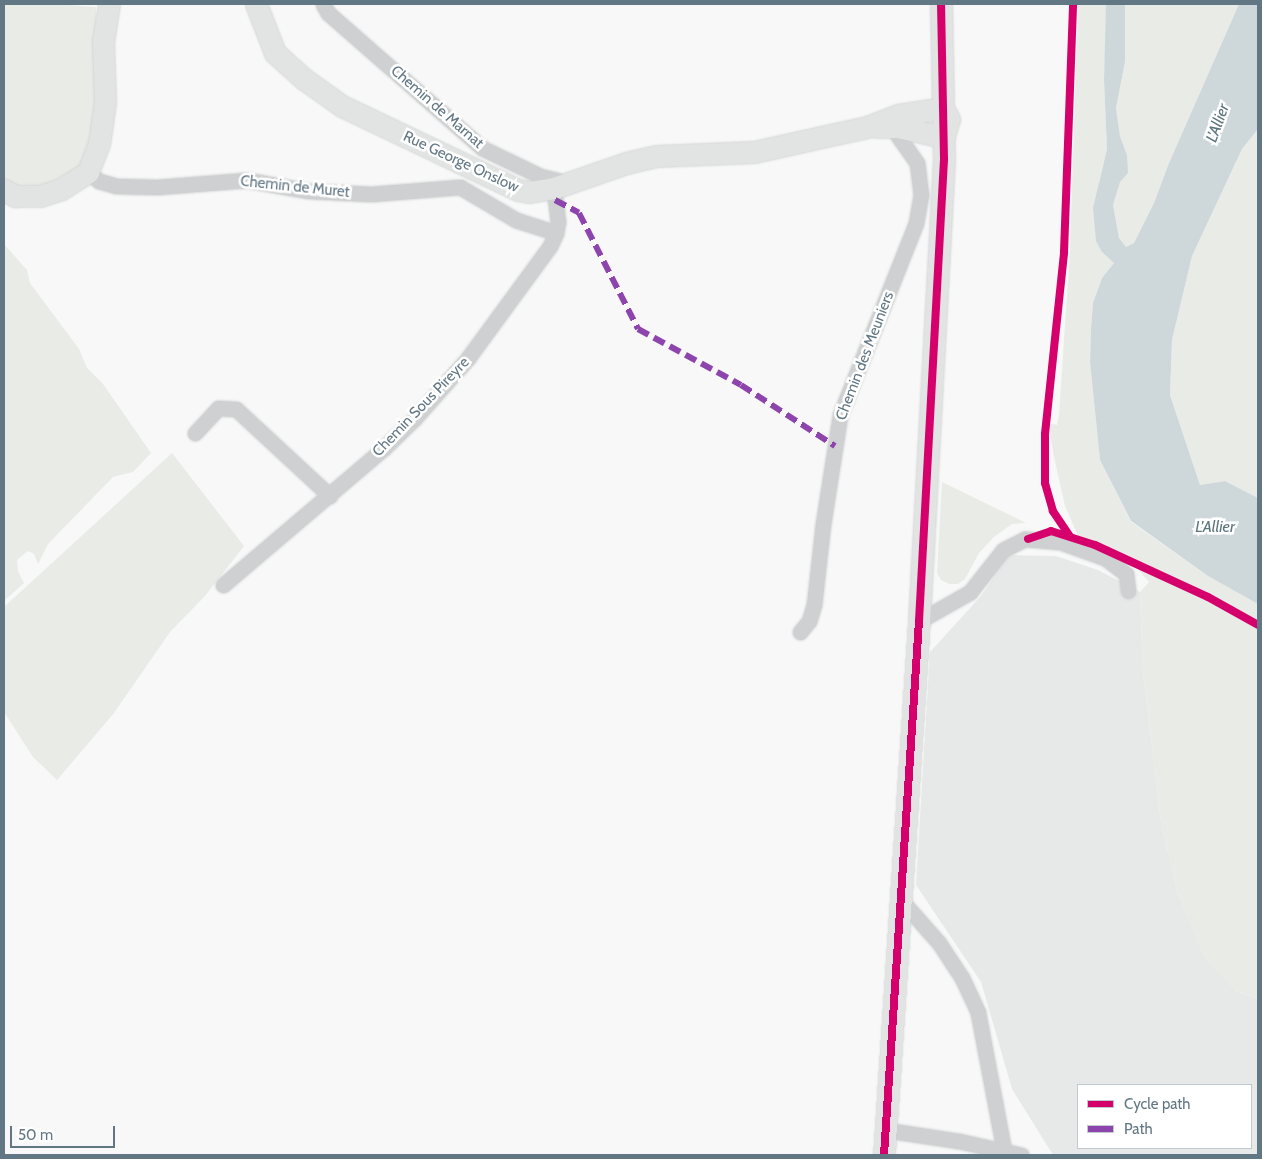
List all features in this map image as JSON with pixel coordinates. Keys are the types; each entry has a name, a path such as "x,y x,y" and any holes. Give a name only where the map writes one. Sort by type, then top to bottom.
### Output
{"street":[{"path":"4,190 15,196 40,196 61,189 88,172 99,144 105,102 103,42 109,4"},
{"name":"Rue George Onslow","path":"256,4 276,52 304,79 342,106 518,190 530,192 562,185 626,163 656,156 754,152 898,121 948,118"},
{"name":"Chemin de Marnat","path":"323,4 328,13 482,148 562,185"},
{"path":"928,442 952,211 948,189 948,118 941,4"},
{"path":"884,1155 919,621 944,159 956,4"},
{"path":"898,121 897,134 918,163 944,159"},
{"name":"Chemin des Meuniers","path":"800,632 809,621 814,606 823,524 840,415 916,223 921,195 918,163"},
{"name":"Chemin de Muret","path":"88,172 100,181 116,186 157,188 247,180 309,191 371,194 460,188 516,220 556,233"},
{"name":"Chemin Sous Pireyre","path":"223,585 330,496 415,418 468,358 550,246 556,233 562,185"},
{"path":"195,434 218,408 236,408 330,496"},
{"path":"919,621 970,592 1003,550 1025,539 1060,542 1105,558 1126,574 1128,591"},
{"path":"901,900 939,943 962,978 978,1013 1004,1151"},
{"path":"886,1130 959,1141 1021,1155"}],"shaded area":[{"path":"4,4 55,4 96,7 95,131 84,165 39,188 14,185 4,180"},
{"path":"1078,4 1106,4 1107,8 1104,80 1107,149 1099,181 1102,252 1114,263 1102,278 1093,303 1090,362 1100,460 1131,522 1208,576 1258,604 1258,999 1235,991 1204,958 1178,895 1161,822 1143,672 1140,592 1149,582 1137,568 1105,545 1078,536 1065,506 1054,457 1048,423 1057,425 1059,415 1070,251"},
{"path":"1125,4 1239,4 1169,163 1154,203 1134,243 1126,247 1119,238 1113,205 1127,155 1120,136 1116,108 1125,62"},
{"path":"1258,129 1258,498 1225,481 1200,485 1170,395 1172,340 1192,256 1242,149"},
{"path":"4,244 27,270 30,283 79,349 87,368 103,384 151,453 133,472 113,477 48,544 38,564 34,554 28,551 17,560 18,571 24,583 4,601"},
{"path":"172,453 244,546 205,596 170,632 114,713 57,780 33,757 4,712 4,607"},
{"path":"942,482 1026,523 1012,524 994,537 979,553 965,579 958,584 949,584 941,580 937,573"},
{"path":"1009,555 1056,556 1098,570 1140,592 1143,672 1161,822 1178,895 1235,991 1258,999 1258,1155 1053,1155 1012,1089 981,982 916,885 930,652 981,596"}],"water":[{"name":"L'Allier","path":"1106,4 1125,4 1125,62 1116,108 1120,136 1127,155 1128,173 1120,182 1113,205 1119,238 1126,247 1134,243 1154,203 1169,163 1239,4 1258,4 1258,129 1242,149 1192,256 1172,340 1170,395 1200,485 1225,481 1258,498 1258,604 1208,576 1131,521 1100,460 1090,362 1091,328 1093,303 1102,278 1114,263 1102,252 1096,241 1093,208 1107,149 1104,80"}],"marked path":[{"path":"555,200 579,213 638,329 741,385 835,446"}],"cycle path":[{"path":"884,1155 919,621 944,159 941,4"},
{"path":"1069,535 1053,511 1045,483 1045,434 1064,252 1073,4"},
{"path":"1028,539 1051,531 1095,545 1208,597 1258,625"}]}
